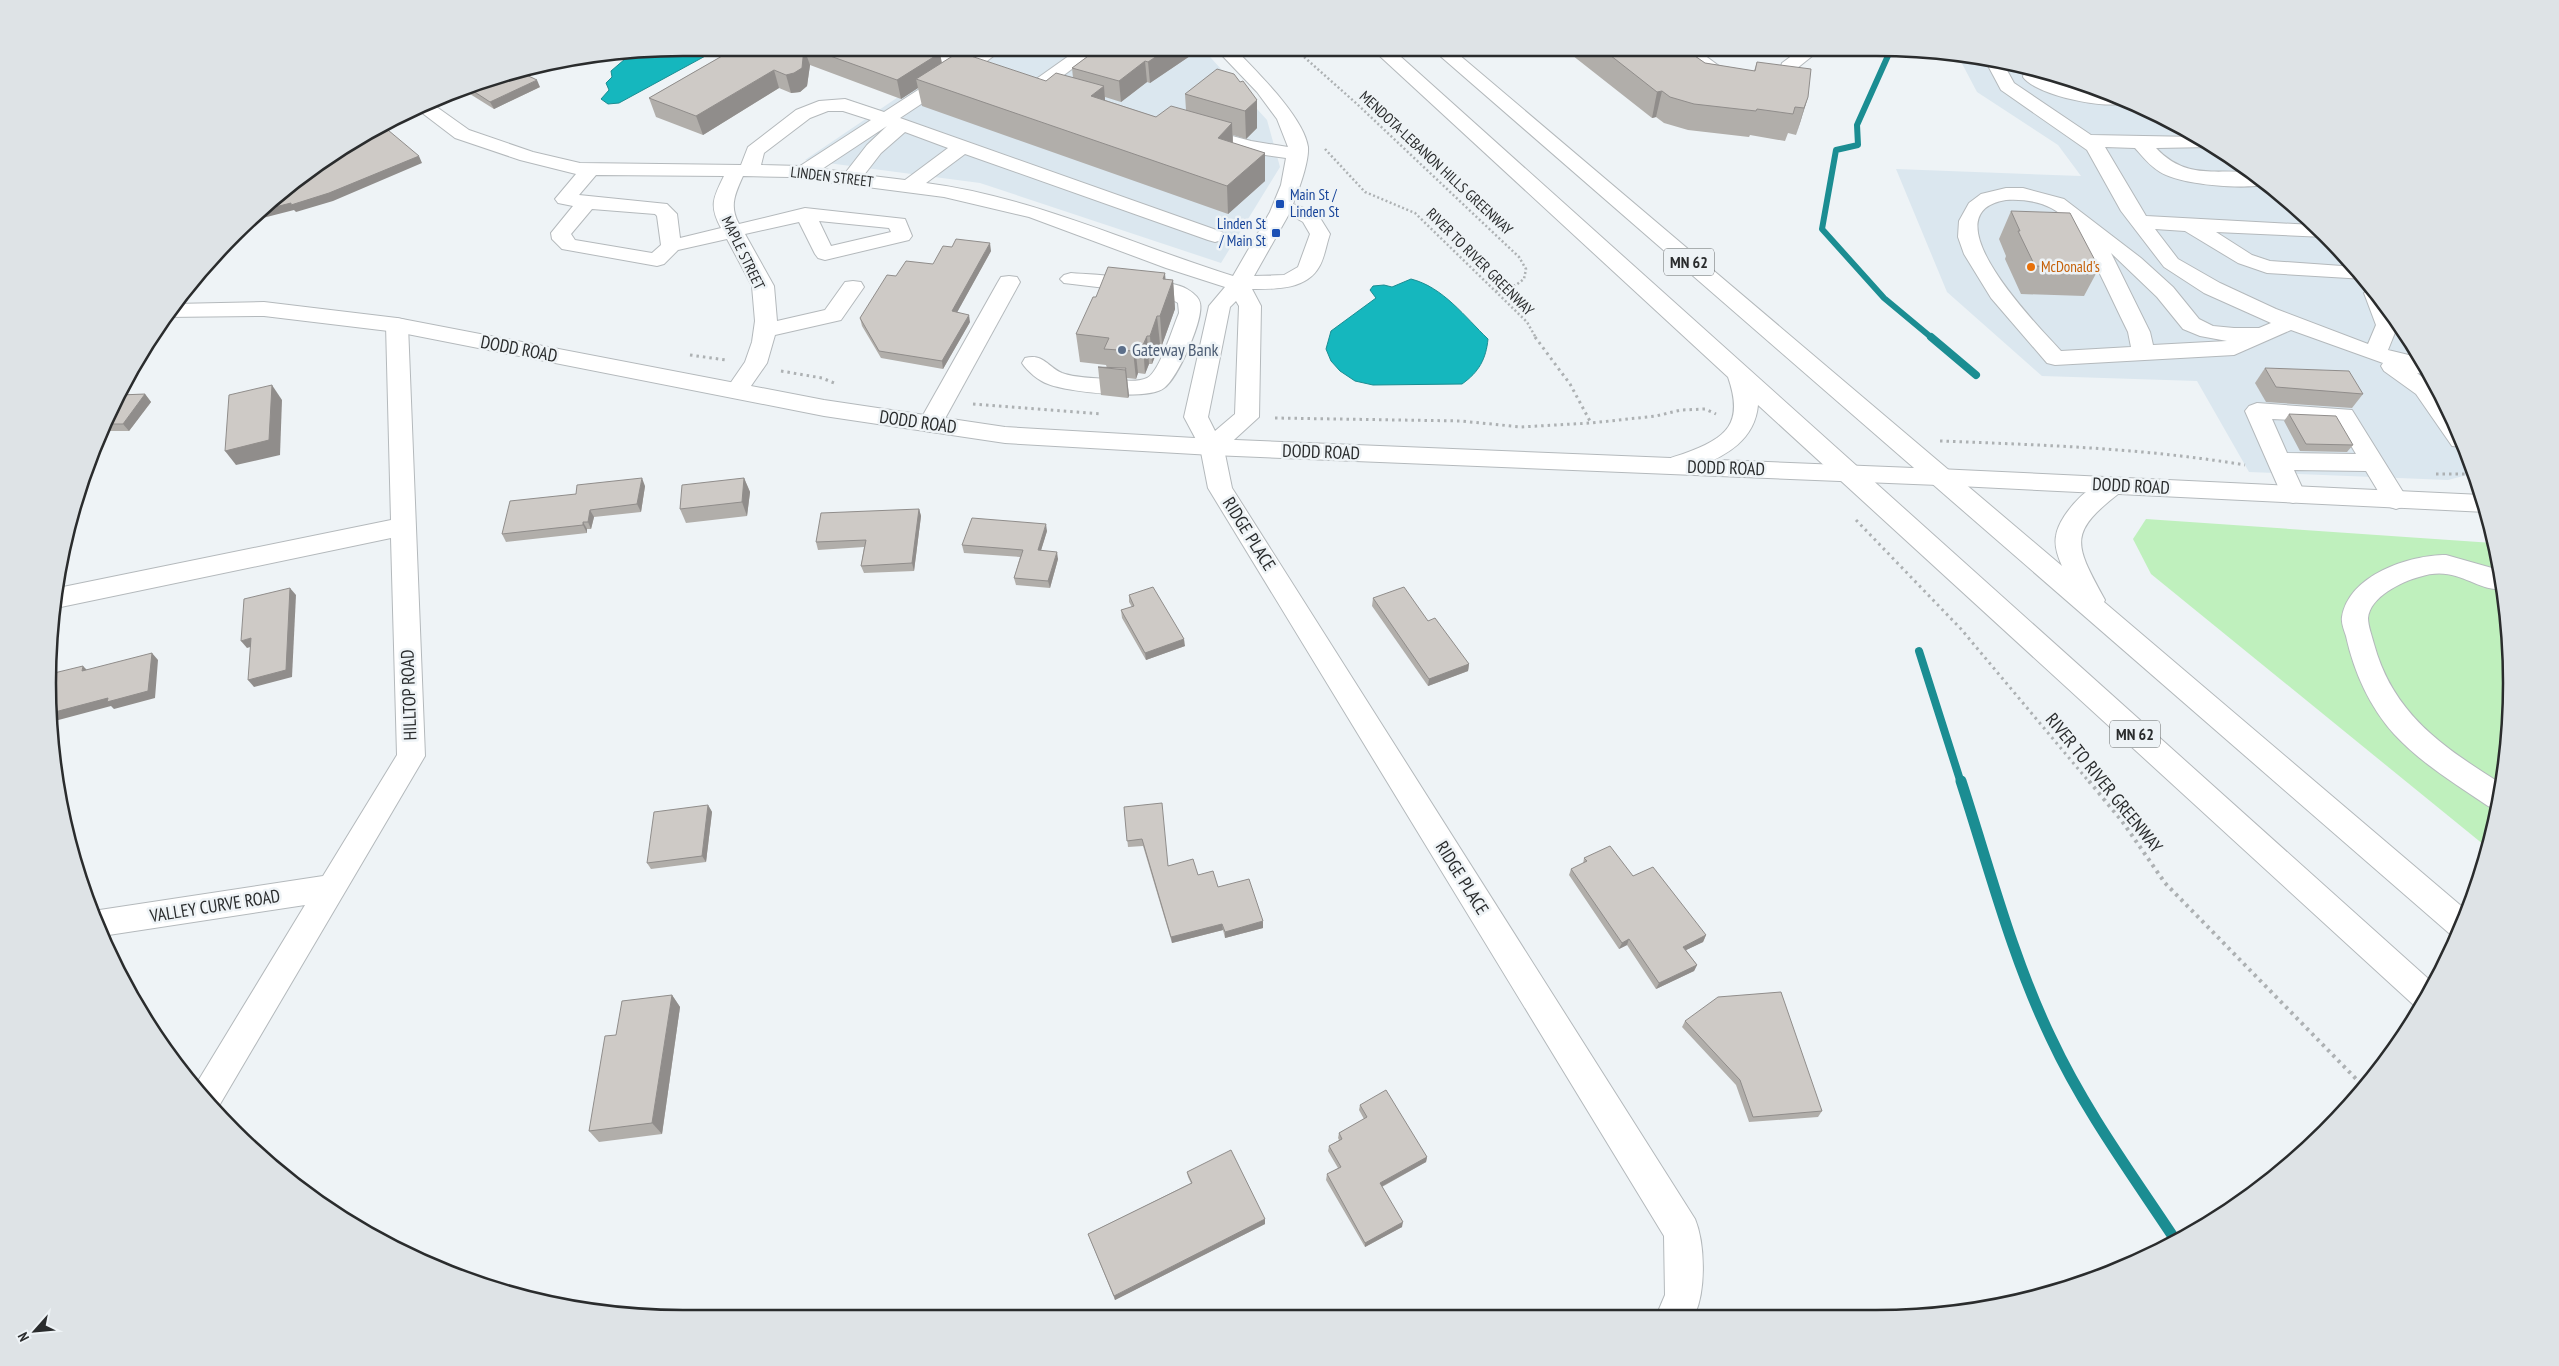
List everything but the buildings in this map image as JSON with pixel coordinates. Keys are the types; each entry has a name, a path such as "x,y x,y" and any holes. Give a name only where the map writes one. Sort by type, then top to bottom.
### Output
{"main road":[{"path":"941,56 1056,91"},
{"path":"803,173 894,122 967,65 982,56"},
{"path":"1020,80 1072,56"},
{"path":"1188,130 1244,146 1274,152 1297,153 1298,147 1286,118 1263,88 1232,56"},
{"name":"MN 62","path":"1389,56 1846,473 2421,992"},
{"name":"MN 62","path":"1449,56 2456,920"},
{"path":"1695,56 1729,80"},
{"path":"1784,86 1788,67 1803,56"},
{"path":"1997,68 2007,86 2033,106 2095,147 2139,222 2171,264 2212,288 2290,322 2375,354 2415,364"},
{"path":"2032,77 2051,89 2074,95 2096,97"},
{"name":"MAPLE STREET","path":"736,391 756,363 766,320 763,286 723,213 724,196 755,151 802,114 826,105 845,105 1215,236"},
{"name":"LINDEN STREET","path":"430,110 462,134 527,156 580,169 803,173 944,191 1035,212 1173,264 1240,284 1279,281 1294,278 1306,271 1320,234 1314,220 1304,212 1282,207"},
{"path":"851,179 894,122"},
{"path":"2088,141 2193,143"},
{"path":"2140,142 2157,161 2172,171 2199,176 2247,178"},
{"path":"909,186 964,146"},
{"name":"RIDGE PLACE","path":"1297,153 1291,185 1282,207 1258,247 1240,284 1220,306 1196,417 1212,447 1220,488 1682,1232 1684,1296 1678,1310"},
{"path":"591,169 565,198 587,203 660,208 667,214 671,246"},
{"path":"1001,204 1041,174"},
{"path":"2261,336 2227,335 2207,331 2191,324 2180,314 2166,294 2114,244 2089,230 2064,207 2032,194 2004,193 1989,197 1972,209 1967,227 1971,244 1986,277 2055,358 2234,348 2261,336 2290,322"},
{"path":"587,203 561,233 562,240 569,245 656,260 671,246 805,214"},
{"path":"1100,237 1134,206"},
{"path":"2139,222 2310,231"},
{"path":"2190,225 2245,259 2267,267 2350,273"},
{"path":"2089,230 2140,332 2144,353"},
{"path":"1033,362 1055,379 1132,388 1155,384 1166,372 1190,313 1189,302 1179,293 1166,289 1072,279"},
{"path":"930,424 1009,282"},
{"path":"1212,447 1248,417 1250,306 1240,284"},
{"path":"764,331 833,316 853,287"},
{"name":"DODD ROAD","path":"179,311 264,309 398,325 824,408 1005,435 1212,447 1938,476 2476,504"},
{"path":"2375,354 2387,325 2384,316"},
{"name":"HILLTOP ROAD","path":"210,1093 411,756 398,325"},
{"path":"2375,354 2424,388 2441,413"},
{"path":"1672,466 1716,449 1737,431 1741,425 1747,405 1738,374"},
{"path":"2293,494 2257,411 2344,415 2348,438 2374,463 2396,500"},
{"path":"2268,435 2292,436"},
{"path":"2280,465 2374,463"},
{"path":"2102,617 2071,562 2067,542 2071,526 2080,512 2113,485"},
{"path":"63,597 404,526"},
{"path":"2493,577 2459,566 2436,564 2409,570 2385,580 2364,599 2355,618 2364,657 2378,692 2405,727 2458,771 2493,794"},
{"name":"VALLEY CURVE ROAD","path":"104,922 332,888"}],"path":[{"name":"MENDOTA-LEBANON HILLS GREENWAY","path":"1303,56 1370,115 1494,231 1518,258 1526,268 1526,275 1521,282 1513,287 1495,292"},
{"name":"RIVER TO RIVER GREENWAY","path":"1321,144 1365,192 1415,213 1526,322 1538,343 1570,384 1591,423"},
{"path":"782,371 822,378 834,384"},
{"path":"945,400 1107,414"},
{"path":"1282,418 1461,421 1521,427 1591,423 1656,416 1681,410 1705,410 1718,415"},
{"path":"1949,442 2043,445 2178,455 2259,468 2280,465"},
{"path":"2431,474 2466,474"},
{"name":"RIVER TO RIVER GREENWAY","path":"1850,513 1961,629 2122,821 2165,883 2359,1082"}],"shaded area":[{"path":"924,56 1209,56 1267,120 1280,167 1221,263 980,183 805,160 947,64"},
{"path":"1961,63 1998,68 2077,90 2116,104 2189,140 2258,186 2319,240 2373,301 2419,370 2455,443 2467,475 2448,480 2249,472 2197,381 2042,376 1947,292 1896,169 2081,176 2058,145 1977,92"}],"green space":[{"path":"2146,519 2486,543 2497,601 2503,683 2497,765 2491,805 2482,843 2151,574 2133,539"}],"water":[{"path":"705,56 619,103 608,104 601,99 609,90 606,83 612,77 611,71 624,60"},
{"path":"1411,279 1423,283 1443,296 1462,312 1488,339 1481,364 1473,375 1462,384 1373,385 1355,381 1340,371 1331,361 1326,349 1331,331 1376,298 1370,290 1373,286 1384,285 1392,287"}],"waterway":[{"path":"1888,57 1857,125 1858,145 1836,150 1822,229 1884,298 1932,338"},
{"path":"1931,337 1976,375"},
{"path":"1919,651 1961,783"},
{"path":"1961,781 1991,879 2024,976 2051,1038 2093,1115 2172,1235"}],"place":[{"name":"Main St / Linden St","path":"1280,204"},
{"name":"Linden St / Main St","path":"1276,233"},
{"name":"McDonald's","path":"2031,267"},
{"name":"Gateway Bank","path":"1122,350"}]}
